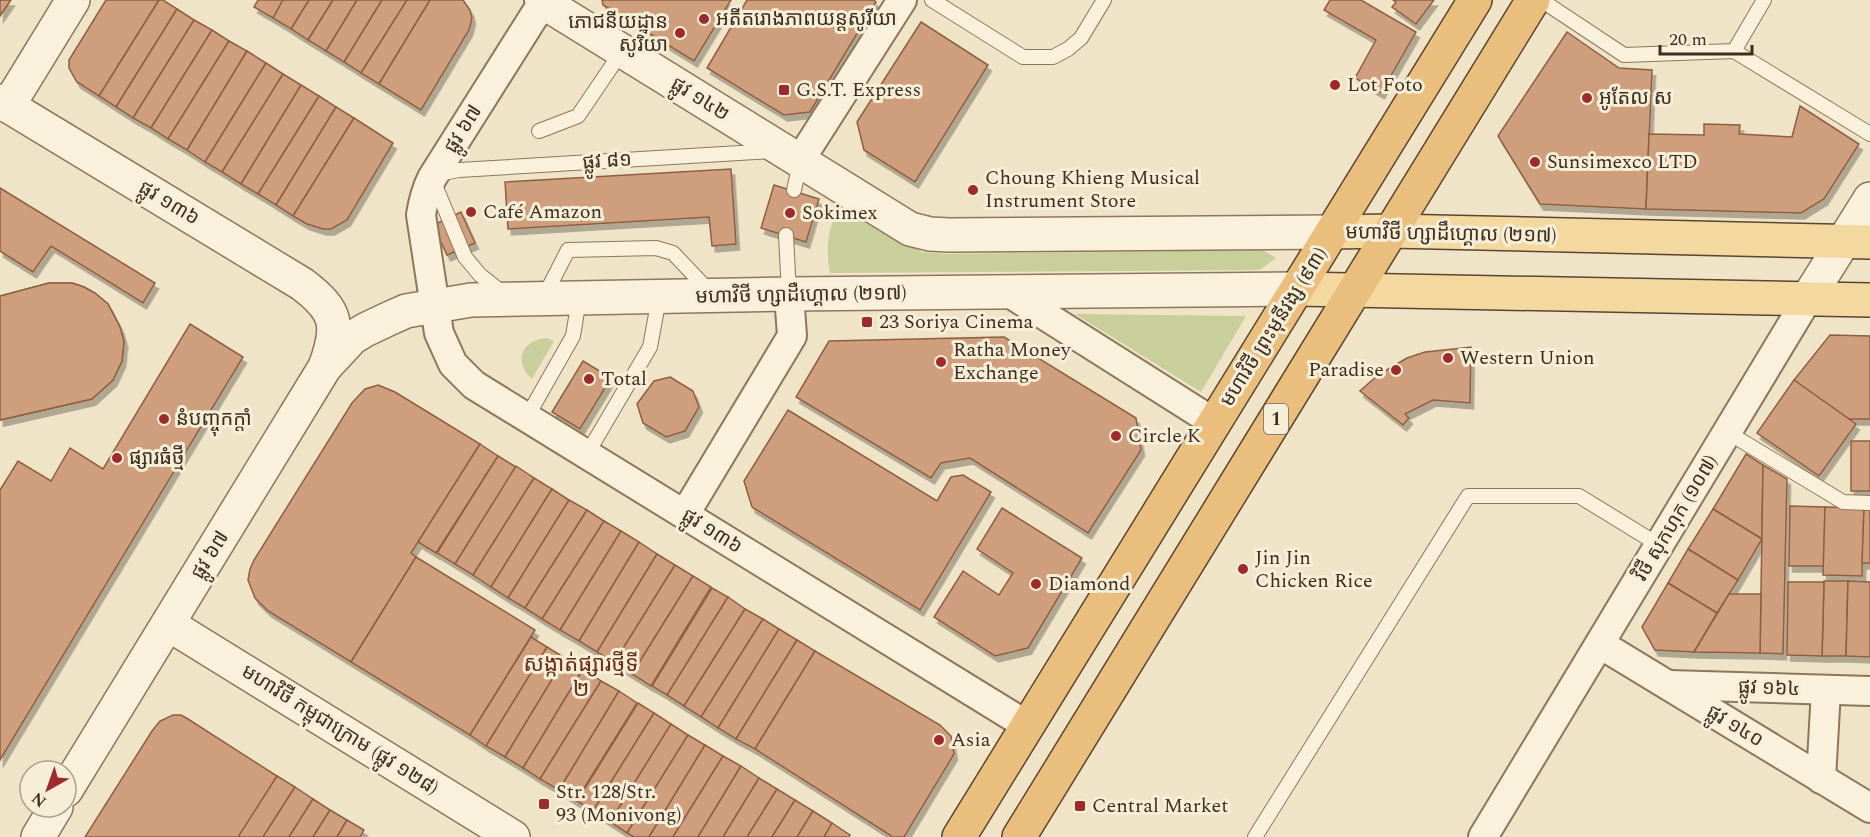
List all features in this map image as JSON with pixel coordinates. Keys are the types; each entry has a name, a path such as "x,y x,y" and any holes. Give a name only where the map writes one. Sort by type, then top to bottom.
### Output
{"highway":[{"name":"មហាវិថី ព្រះមុនីវង្ស (៩៣)","path":"959,837 1475,0"},
{"name":"1","path":"1019,837 1533,0"}],"main road":[{"name":"មហាវិថី ហ្សាដឹហ្គោល (២១៧)","path":"1332,232 1391,231 1857,242"},
{"path":"1297,290 1870,300"}],"street":[{"path":"4,103 73,0"},
{"path":"793,167 902,0"},
{"name":"ផ្លូវ ១៤២","path":"542,1 622,51 793,167"},
{"name":"ផ្លូវ ៦៧","path":"435,305 421,215 426,189 542,1"},
{"name":"ផ្លូវ ១៣៦","path":"4,103 302,284 319,298 331,314"},
{"name":"មហាវិថី ហ្សាដឹហ្គោល (២១៧)","path":"793,167 910,228 930,234 1332,232"},
{"name":"វិថី សុកហុក (១០៧)","path":"1483,837 1808,298 1857,242 1870,199"},
{"name":"មហាវិថី ហ្សាដឺហ្គោល (២១៧)","path":"325,368 341,349 364,330 406,311 471,300 789,294 1297,290"},
{"path":"1008,292 1215,423"},
{"path":"685,514 792,336 789,294"},
{"name":"ផ្លូវ ១៣៦","path":"435,305 439,333 453,364 474,385 1028,726"},
{"name":"ផ្លូវ ៦៧","path":"78,770 325,368 334,344 335,328 331,314"},
{"name":"មហាវិថី កម្ពុជាក្រោម (ផ្លូវ ១២៨)","path":"168,624 513,837"},
{"name":"ផ្លូវ ១៤០","path":"1600,644 1870,808"},
{"name":"ផ្លូវ ១៦៤","path":"1668,685 1870,691"},
{"path":"1821,778 1826,690"},
{"path":"38,837 49,819"}],"lane":[{"path":"932,0 1023,57 1053,57 1082,38 1104,0"},
{"path":"1541,0 1624,55 1734,51 1870,134"},
{"path":"1734,51 1764,0"},
{"path":"539,131 578,116 622,51"},
{"name":"ផ្លូវ ៨១","path":"432,178 459,170 793,167"},
{"path":"432,178 465,257 480,274 511,300"},
{"path":"786,235 789,294"},
{"path":"543,299 568,250 656,248 673,254 715,296"},
{"path":"586,454 650,347 659,298"},
{"path":"527,417 573,336 579,299"},
{"path":"1728,432 1843,502 1870,503"},
{"path":"1254,837 1468,496 1579,496 1659,545"}],"green space":[{"path":"839,204 901,242 922,252 947,254 1262,250 1276,258 1260,270 830,273 828,238"},
{"path":"1075,314 1246,316 1201,392"},
{"path":"547,338 554,341 532,379 523,366 523,353 531,343"}],"building":[{"path":"0,0 11,0 0,16"},
{"path":"106,0 159,0 99,96 77,82 69,68 69,60"},
{"path":"159,0 177,9 116,107 99,96"},
{"path":"258,0 283,0 273,18 254,7"},
{"path":"283,0 309,0 291,29 273,18"},
{"path":"309,0 333,0 308,40 291,29"},
{"path":"333,0 357,0 326,51 308,40"},
{"path":"357,0 382,0 344,62 326,51"},
{"path":"382,0 407,0 361,73 344,62"},
{"path":"407,0 430,0 379,84 361,73"},
{"path":"430,0 463,0 472,18 469,30 421,110 379,84"},
{"name":"ភោជនីយដ្ឋាន សូរិយា","path":"602,0 731,0 694,61 603,5"},
{"path":"747,0 874,0 876,2 810,112 784,115 707,68"},
{"path":"1330,0 1361,0 1416,32 1381,93 1355,78 1376,40 1324,10"},
{"path":"1393,0 1434,0 1416,24 1392,7 1396,2"},
{"path":"177,9 194,20 133,118 116,107"},
{"path":"194,20 212,30 151,128 133,118"},
{"path":"921,22 988,65 915,182 864,150 857,122"},
{"path":"212,30 229,41 168,139 151,128"},
{"name":"អូតែល ស","path":"1567,32 1619,68 1652,70 1646,209 1540,204 1498,136"},
{"path":"229,41 247,51 187,150 168,139"},
{"path":"247,51 266,63 205,162 187,150"},
{"path":"266,63 283,74 222,172 205,162"},
{"path":"283,74 301,85 241,184 222,172"},
{"path":"301,85 319,96 258,194 241,184"},
{"path":"319,96 336,107 276,205 258,194"},
{"path":"1800,106 1859,144 1824,199 1801,213 1646,209 1649,134 1704,135 1704,124 1740,125 1739,134 1792,137"},
{"path":"336,107 354,118 293,216 276,205"},
{"path":"354,118 393,143 347,220 331,229 307,224 293,216"},
{"path":"731,169 736,244 712,246 709,217 508,229 505,182"},
{"name":"Sokimex","path":"774,185 819,199 806,242 761,228"},
{"path":"0,188 155,283 143,303 51,246 33,272 0,251"},
{"path":"461,212 475,243 447,255 433,225"},
{"path":"49,283 72,283 84,287 108,304 120,327 124,341 122,361 113,380 92,399 0,420 0,296"},
{"path":"49,283 72,283 84,287 108,304 120,327 124,341 122,361 113,380 92,399 0,420 0,296"},
{"path":"190,324 243,357 0,760 0,490 18,461 51,481 70,448 103,469"},
{"path":"1830,335 1870,336 1870,419 1848,419 1794,380"},
{"path":"1004,337 1136,418 1141,450 1088,533 970,458 941,463 931,478 796,397 829,341"},
{"path":"1471,347 1470,403 1433,400 1405,414 1409,418 1403,425 1360,391 1378,375 1407,358 1425,352"},
{"path":"583,361 611,378 580,429 552,412"},
{"path":"670,377 693,391 699,407 685,431 666,437 643,423 637,404 654,381"},
{"path":"1794,380 1856,424 1819,476 1757,433"},
{"path":"378,385 395,392 480,444 411,553 416,557 351,662 268,611 255,598 248,580 254,560 352,403 365,389"},
{"path":"788,410 937,501 951,477 963,475 991,492 920,610 752,507 744,481"},
{"path":"1851,441 1870,441 1870,491 1851,491"},
{"path":"480,444 498,456 436,553 418,542"},
{"path":"1746,454 1763,465 1762,539 1713,509"},
{"path":"498,456 516,467 455,564 437,553"},
{"path":"1763,465 1787,479 1783,654 1760,653"},
{"path":"516,466 534,478 473,575 455,564"},
{"path":"534,478 552,489 491,587 473,575"},
{"path":"552,489 569,500 508,598 491,587"},
{"path":"569,500 587,510 525,608 508,598"},
{"path":"1790,506 1825,507 1824,566 1789,566"},
{"path":"1825,507 1864,508 1862,576 1823,575"},
{"name":"Diamond","path":"1002,508 1082,558 1028,648 995,656 934,617 963,571 999,595 1013,573 977,549"},
{"path":"1864,508 1870,508 1870,563 1862,563"},
{"path":"1713,509 1762,539 1738,580 1688,549"},
{"path":"587,510 604,521 542,619 525,608"},
{"path":"604,521 621,531 560,630 542,619"},
{"path":"621,531 639,542 579,641 560,630"},
{"path":"639,542 657,554 597,652 579,641"},
{"path":"1688,549 1738,580 1717,613 1668,583"},
{"path":"657,554 675,565 614,663 597,652"},
{"path":"416,557 535,630 470,735 351,662"},
{"path":"675,565 693,576 632,674 614,663"},
{"path":"693,576 711,587 651,686 632,674"},
{"path":"1824,581 1848,581 1846,656 1822,656"},
{"path":"1848,581 1870,582 1870,657 1846,656"},
{"path":"1788,582 1824,582 1822,656 1787,655"},
{"path":"1668,583 1717,613 1694,652 1655,650 1642,627"},
{"path":"712,588 728,597 667,695 652,686"},
{"path":"1729,594 1761,594 1760,653 1694,652"},
{"path":"728,597 745,609 684,706 667,695"},
{"path":"745,609 763,619 701,717 684,706"},
{"path":"763,619 779,629 718,728 701,717"},
{"path":"779,629 797,640 736,739 718,728"},
{"path":"531,637 547,647 486,746 470,735"},
{"path":"797,640 815,651 755,749 736,739"},
{"path":"547,647 565,658 505,757 486,746"},
{"path":"815,651 940,725 951,736 954,754 904,837 893,837 755,749"},
{"path":"565,658 583,669 523,768 505,757"},
{"path":"583,669 601,681 540,779 523,768"},
{"path":"601,681 619,691 559,790 540,779"},
{"path":"619,691 637,703 576,801 559,790"},
{"path":"638,703 654,713 593,811 577,801"},
{"path":"654,713 671,724 610,822 593,811"},
{"path":"173,715 181,715 188,719 277,776 239,837 85,837 152,731 160,721"},
{"path":"671,724 688,735 627,833 610,822"},
{"path":"688,735 705,745 649,837 634,837 627,833"},
{"path":"705,745 723,756 673,837 649,837"},
{"path":"723,756 741,766 698,837 673,837"},
{"path":"741,766 759,778 723,837 698,837"},
{"path":"277,776 295,787 263,837 238,837"},
{"path":"759,778 777,789 747,837 723,837"},
{"path":"295,787 313,799 289,837 263,837"},
{"path":"777,789 795,800 772,837 747,837"},
{"path":"313,799 330,810 313,837 289,837"},
{"path":"795,800 813,811 797,837 772,837"},
{"path":"330,810 347,820 337,837 313,837"},
{"path":"813,811 832,823 824,837 797,837"},
{"path":"347,820 364,830 360,837 337,837"},
{"path":"832,823 850,835 849,837 824,837"}],"place":[{"name":"អតីតរោងភាពយន្តសូរីយា","path":"704,19"},
{"name":"ភោជនីយដ្ឋាន សូរិយា","path":"680,33"},
{"name":"Lot Foto","path":"1335,85"},
{"name":"G.S.T. Express","path":"784,90"},
{"name":"អូតែល ស","path":"1587,98"},
{"name":"Sunsimexco LTD","path":"1535,162"},
{"name":"Choung Khieng Musical Instrument Store","path":"973,190"},
{"name":"Café Amazon","path":"471,212"},
{"name":"Sokimex","path":"790,213"},
{"name":"23 Soriya Cinema","path":"867,322"},
{"name":"Western Union","path":"1448,358"},
{"name":"Ratha Money Exchange","path":"941,362"},
{"name":"Paradise","path":"1396,370"},
{"name":"Total","path":"589,379"},
{"name":"នំបញ្ចុកក្ដាំ","path":"164,419"},
{"name":"Circle K","path":"1116,436"},
{"name":"ផ្សារធំថ្មី","path":"117,458"},
{"name":"Jin Jin Chicken Rice","path":"1243,569"},
{"name":"Diamond","path":"1036,584"},
{"name":"Asia","path":"939,740"},
{"name":"Str. 128/Str. 93 (Monivong)","path":"544,804"},
{"name":"Central Market","path":"1080,806"}],"district":[{"name":"សង្កាត់ផ្សារថ្មីទី ២","path":"581,676"}]}
